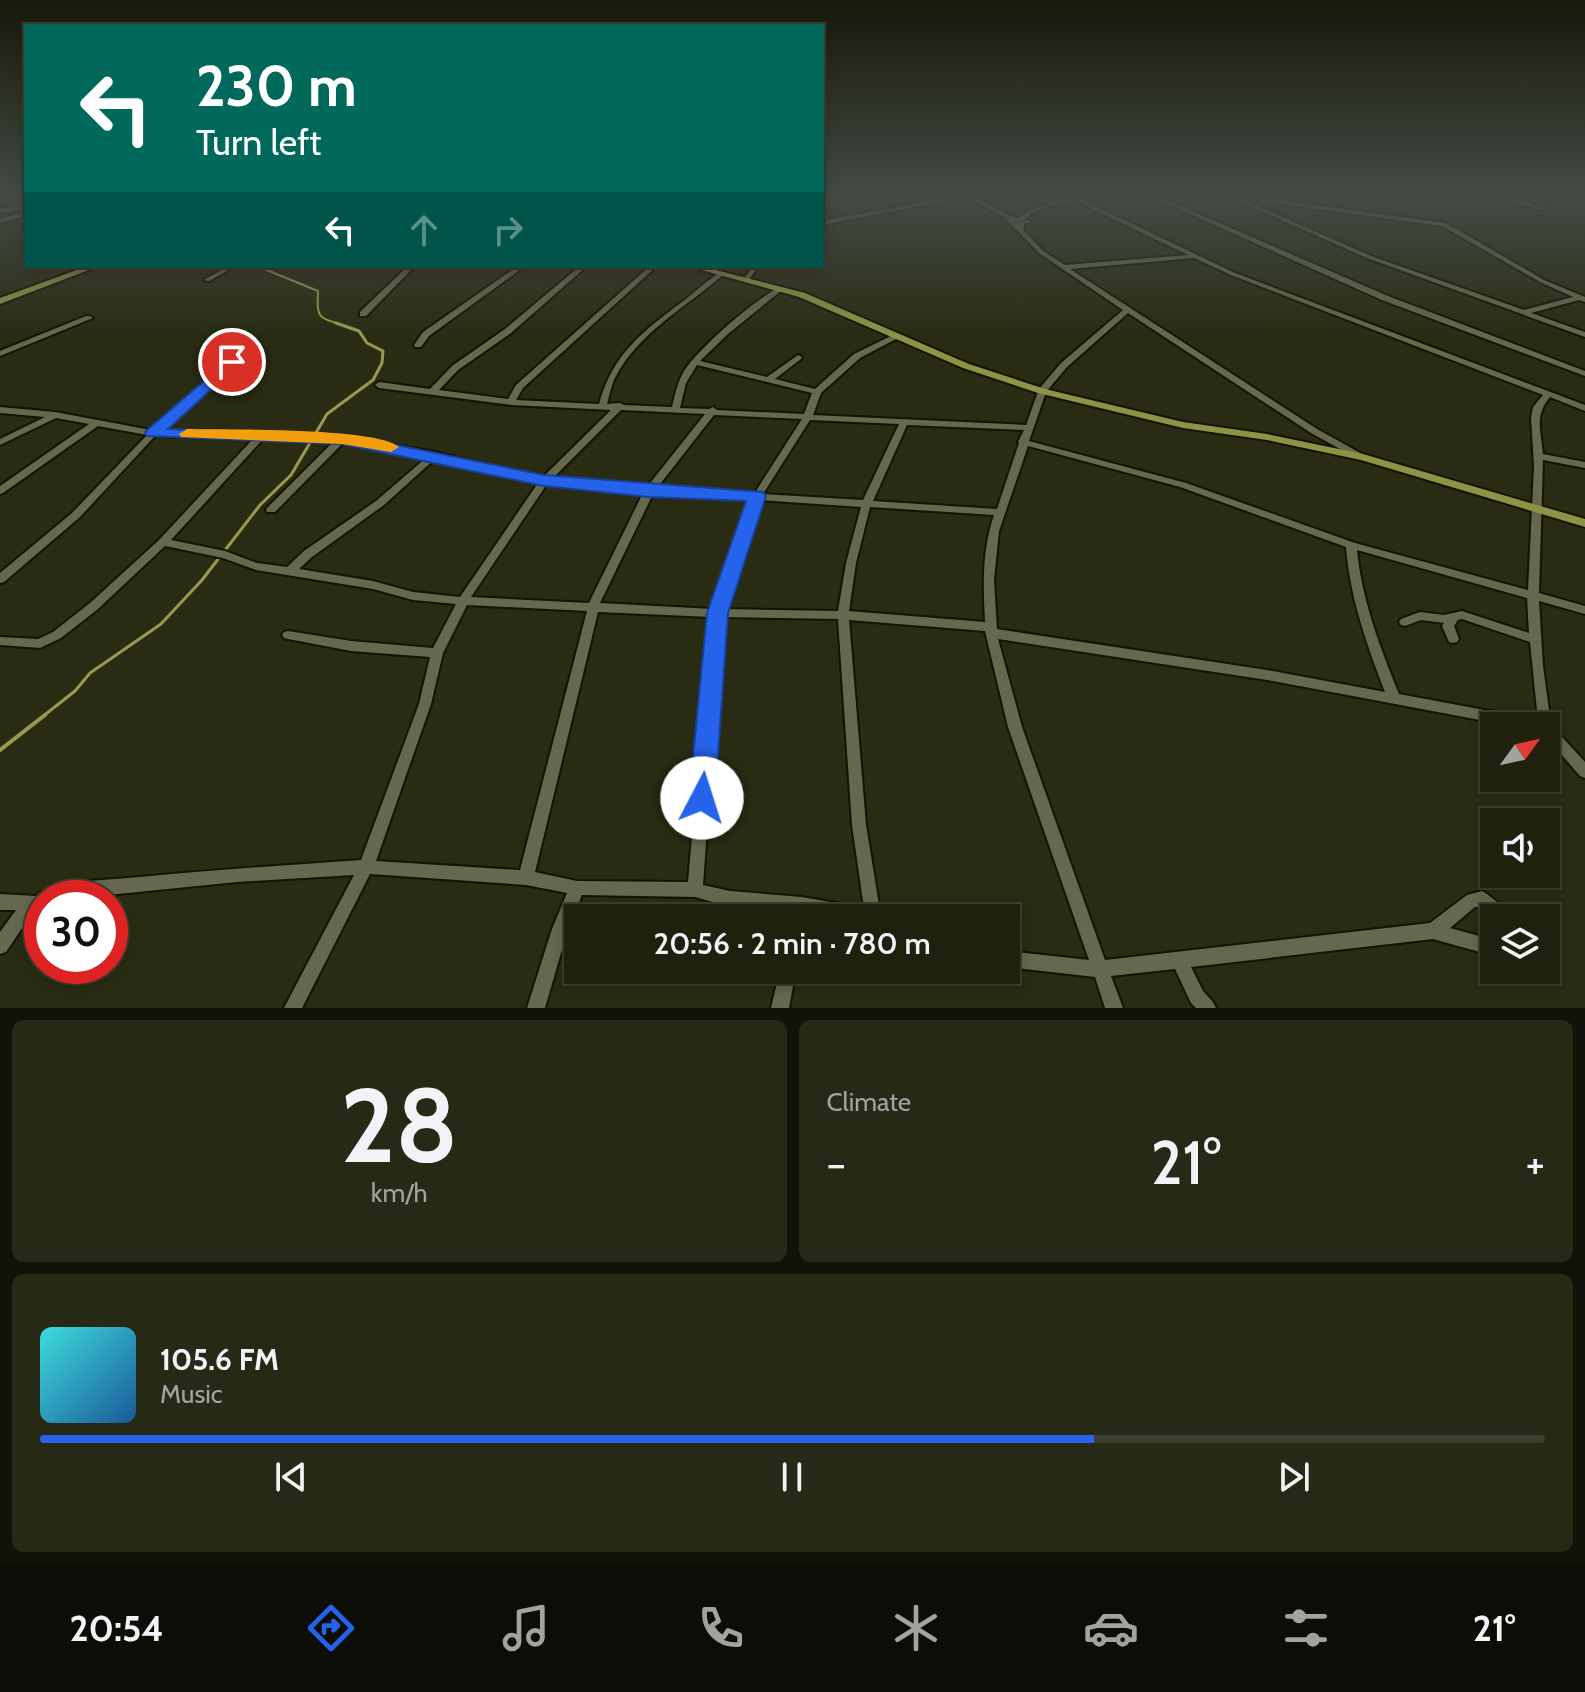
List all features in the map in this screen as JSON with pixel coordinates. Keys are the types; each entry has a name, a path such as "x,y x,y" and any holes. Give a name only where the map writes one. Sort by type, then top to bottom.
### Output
{"main road":[{"path":"0,301 90,268"},
{"path":"698,268 802,295 966,366 1042,391 1183,425 1363,457 1585,523"},
{"path":"1303,444 1314,431"}],"street":[{"path":"1034,243 1041,252 1127,310 1314,431 1363,457"},
{"path":"1169,243 1264,287 1585,408"},
{"path":"1260,243 1385,298 1585,374"},
{"path":"1337,243 1585,335"},
{"path":"1478,243 1542,281 1583,298"},
{"path":"1063,267 1196,256"},
{"path":"207,280 229,268"},
{"path":"363,314 410,268"},
{"path":"418,345 426,334 519,268"},
{"path":"433,391 455,368 508,331 582,268"},
{"path":"511,402 527,379 567,347 652,268"},
{"path":"746,280 755,268"},
{"path":"603,404 609,379 619,362 660,321 691,301 721,274"},
{"path":"676,408 682,381 727,330 780,289"},
{"path":"1526,312 1557,301 1583,298"},
{"path":"1114,1008 1015,727 991,630 988,580 990,552 1000,512 1042,391 1064,365 1127,310"},
{"path":"0,354 89,318"},
{"path":"695,890 717,613 757,496 808,416 817,392 857,356 895,336"},
{"path":"0,579 76,515 153,433 232,362 232,359 212,356"},
{"path":"767,381 798,357"},
{"path":"698,363 817,392"},
{"path":"379,385 511,402 603,404 903,424 1029,428"},
{"path":"1543,712 1533,597 1539,456 1535,418 1537,407 1548,394"},
{"path":"293,1008 366,867 425,704 437,653 463,601 544,481 620,406"},
{"path":"0,410 55,415 153,433 342,439 434,455 544,481 649,491 1000,512"},
{"path":"526,878 594,605 649,491 713,410"},
{"path":"0,442 55,415"},
{"path":"0,491 97,422"},
{"path":"874,904 859,825 843,615 851,563 866,505 903,424"},
{"path":"0,641 26,644 49,640 94,606 163,542 262,435"},
{"path":"271,510 342,439"},
{"path":"1023,442 1172,482 1351,545 1585,610"},
{"path":"289,572 308,554 380,503 434,455"},
{"path":"1539,456 1585,465"},
{"path":"163,542 220,554 256,566 373,585 413,596 717,613 843,615 991,630 1480,715"},
{"path":"1351,545 1353,578 1365,625 1394,698"},
{"path":"1405,622 1420,616 1444,619 1472,617 1536,640"},
{"path":"1453,639 1448,626 1455,616"},
{"path":"288,635 351,646 437,653"},
{"path":"1560,744 1582,767"},
{"path":"128,886 366,867 526,878 577,888 695,890 759,904"},
{"path":"536,1008 560,929 577,888"},
{"path":"1433,931 1472,900 1482,899 1488,904"},
{"path":"0,902 24,901"},
{"path":"0,946 24,917"},
{"path":"1020,960 1100,969 1433,931 1480,944"},
{"path":"1181,963 1197,997 1207,1008"},
{"path":"780,1008 785,984"}],"waterway":[{"path":"262,268 318,291 320,315 342,325"},
{"path":"42,717 75,691 90,673 161,624 202,580 260,505 291,475 327,414 373,380 382,363 383,351 367,343 359,331 336,323"},
{"path":"0,750 45,715"}],"slow traffic":[{"path":"187,434 342,439 391,447"}],"route":[{"path":"232,362 153,433 342,439 434,455 544,481 649,491 757,496 717,613 702,798"}]}
